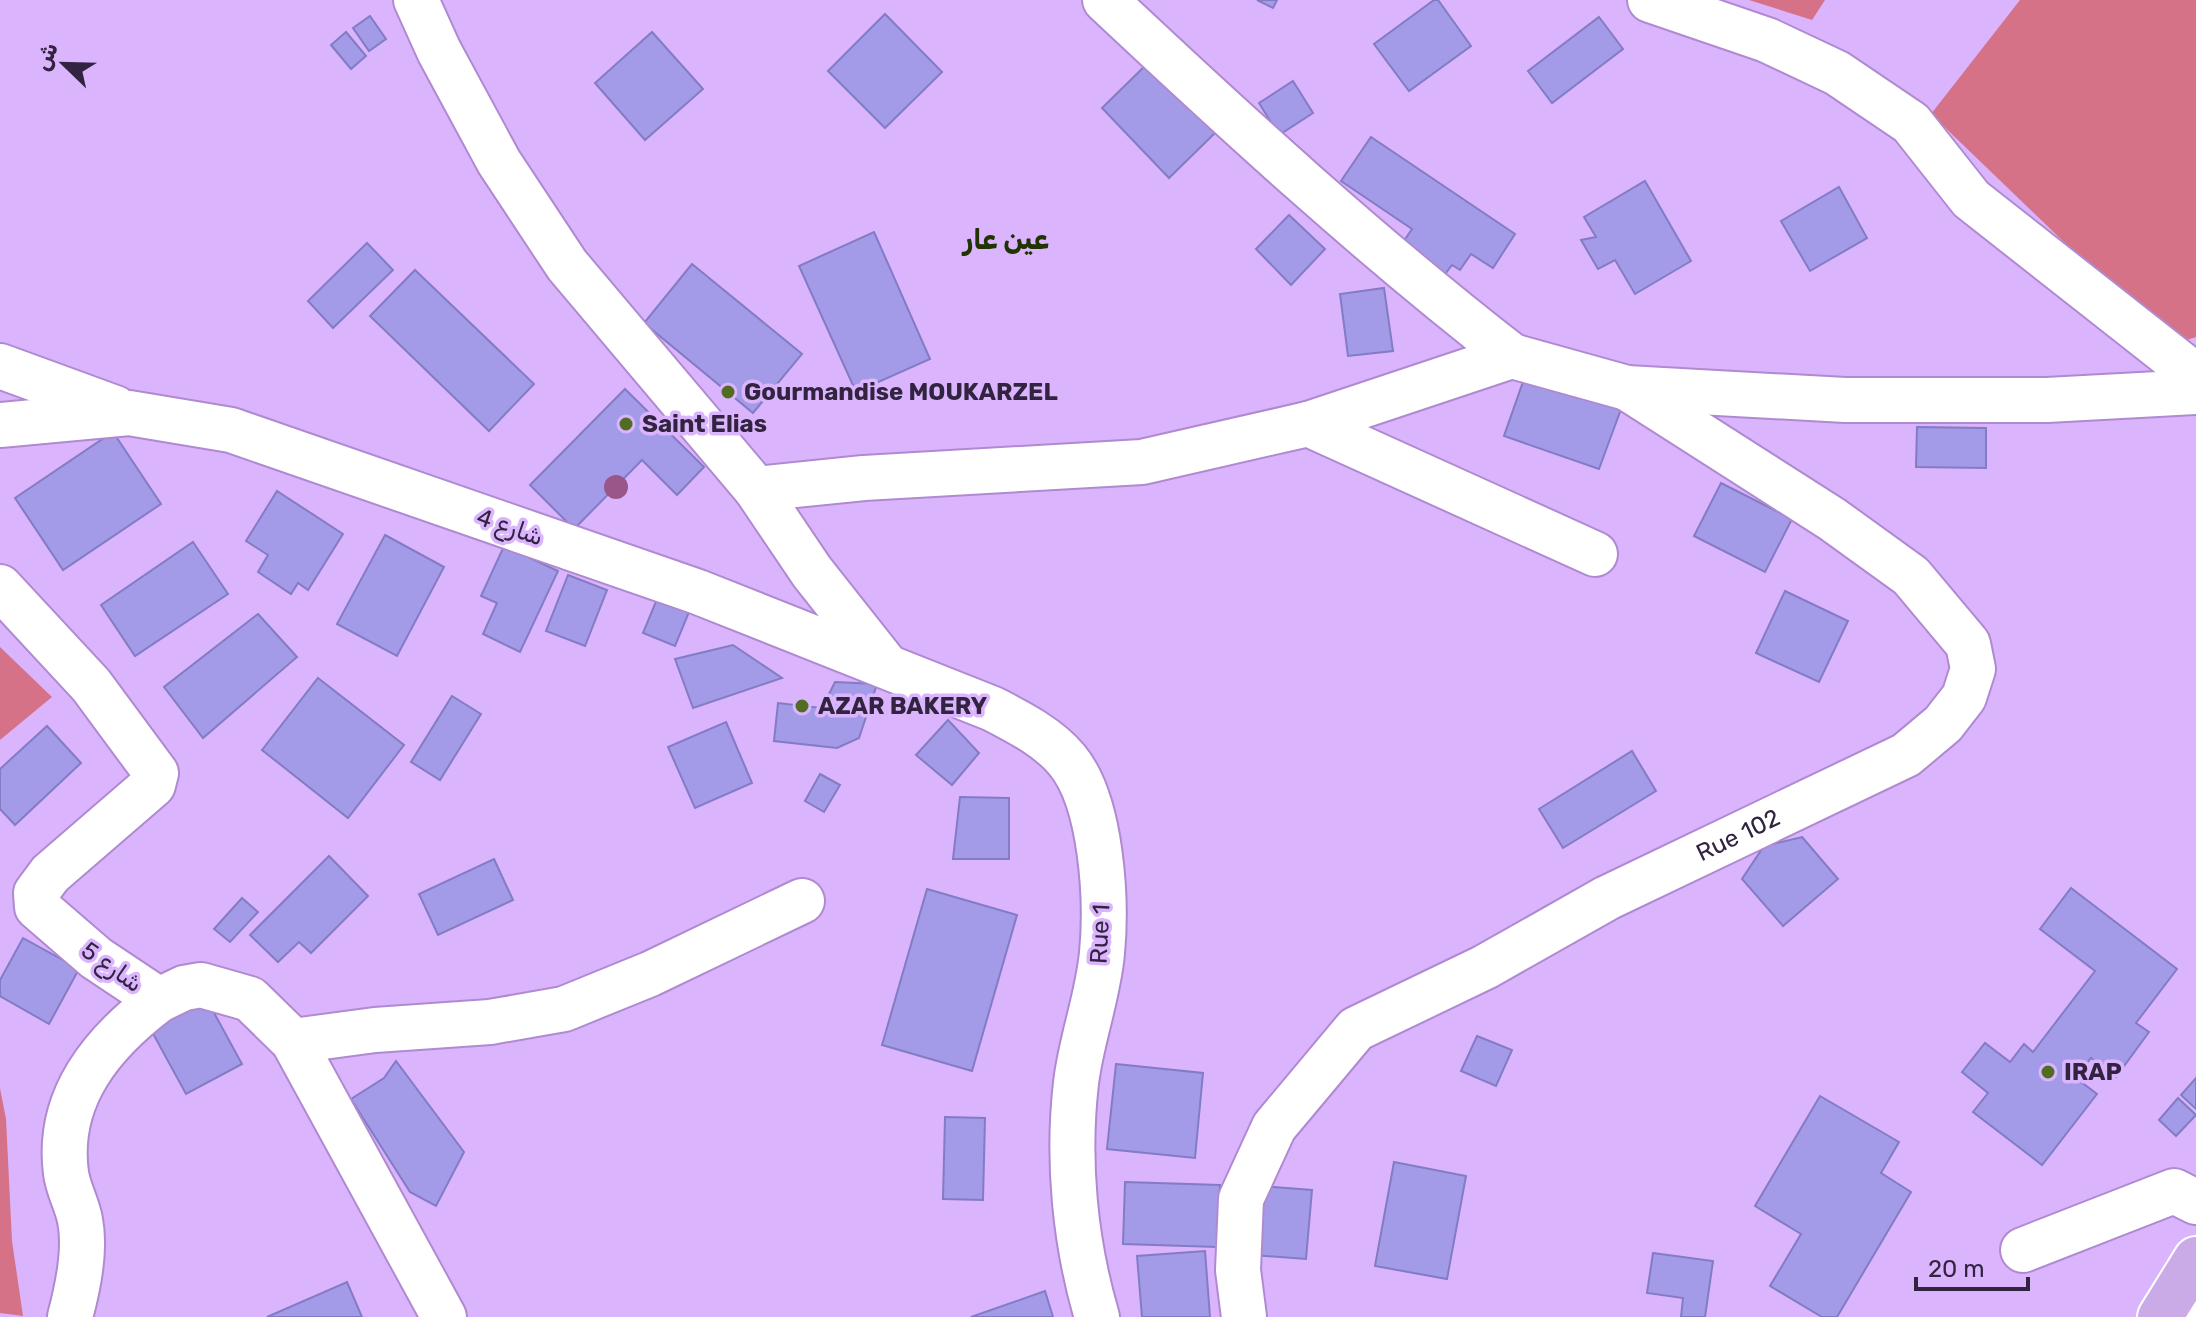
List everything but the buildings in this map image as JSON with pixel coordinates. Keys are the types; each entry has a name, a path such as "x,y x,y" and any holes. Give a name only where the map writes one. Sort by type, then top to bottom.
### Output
{"highway":[{"path":"2160,1317 2191,1267"}],"street":[{"path":"416,0 499,162 567,265 756,489 812,572 885,665"},
{"path":"1105,0 1280,163 1416,281 1512,356 1627,388 1845,400 2047,400 2196,392"},
{"path":"1650,0 1767,40 1837,73 1911,123 1971,199 2196,376"},
{"path":"756,489 864,478 1142,462 1308,424 1512,356"},
{"path":"0,366 129,413"},
{"name":"Rue 102","path":"1244,1317 1238,1270 1241,1199 1274,1127 1356,1029 1485,967 1607,898 1906,755 1943,724 1964,697 1973,669 1968,644 1911,576 1832,519 1627,388"},
{"path":"0,425 129,413"},
{"name":"شارع 4","path":"129,413 231,430 698,592 885,665"},
{"path":"1308,424 1595,554"},
{"name":"شارع 5","path":"0,587 91,685 156,773 153,785 50,874 36,893 37,907 96,958 159,1000 184,988 201,985 250,999 293,1041 444,1317"},
{"name":"Rue 1","path":"885,665 993,709 1030,728 1068,760 1095,817 1102,882 1102,953 1076,1084 1073,1179 1085,1275 1097,1317"},
{"path":"293,1041 375,1030 490,1022 564,1009 650,974 802,901"},
{"path":"70,1317 81,1244 80,1221 66,1174 65,1122 77,1091 98,1056 132,1020 159,1000"},
{"path":"2023,1250 2174,1191 2196,1202"},
{"path":"2191,1267 2191,1317"}],"shaded area":[{"path":"1749,0 1825,0 1812,20"},
{"path":"2020,0 2196,0 2196,337 2187,340 2119,295 1931,114"},
{"path":"0,647 52,697 0,740"},
{"path":"0,1088 6,1119 12,1241 23,1316 0,1313"}],"place":[{"name":"Gourmandise MOUKARZEL","path":"728,392"},
{"name":"Saint Elias","path":"626,424"},
{"name":"AZAR BAKERY","path":"802,706"},
{"name":"IRAP","path":"2048,1072"}],"district":[{"name":"عين عار","path":"1006,239"}]}
